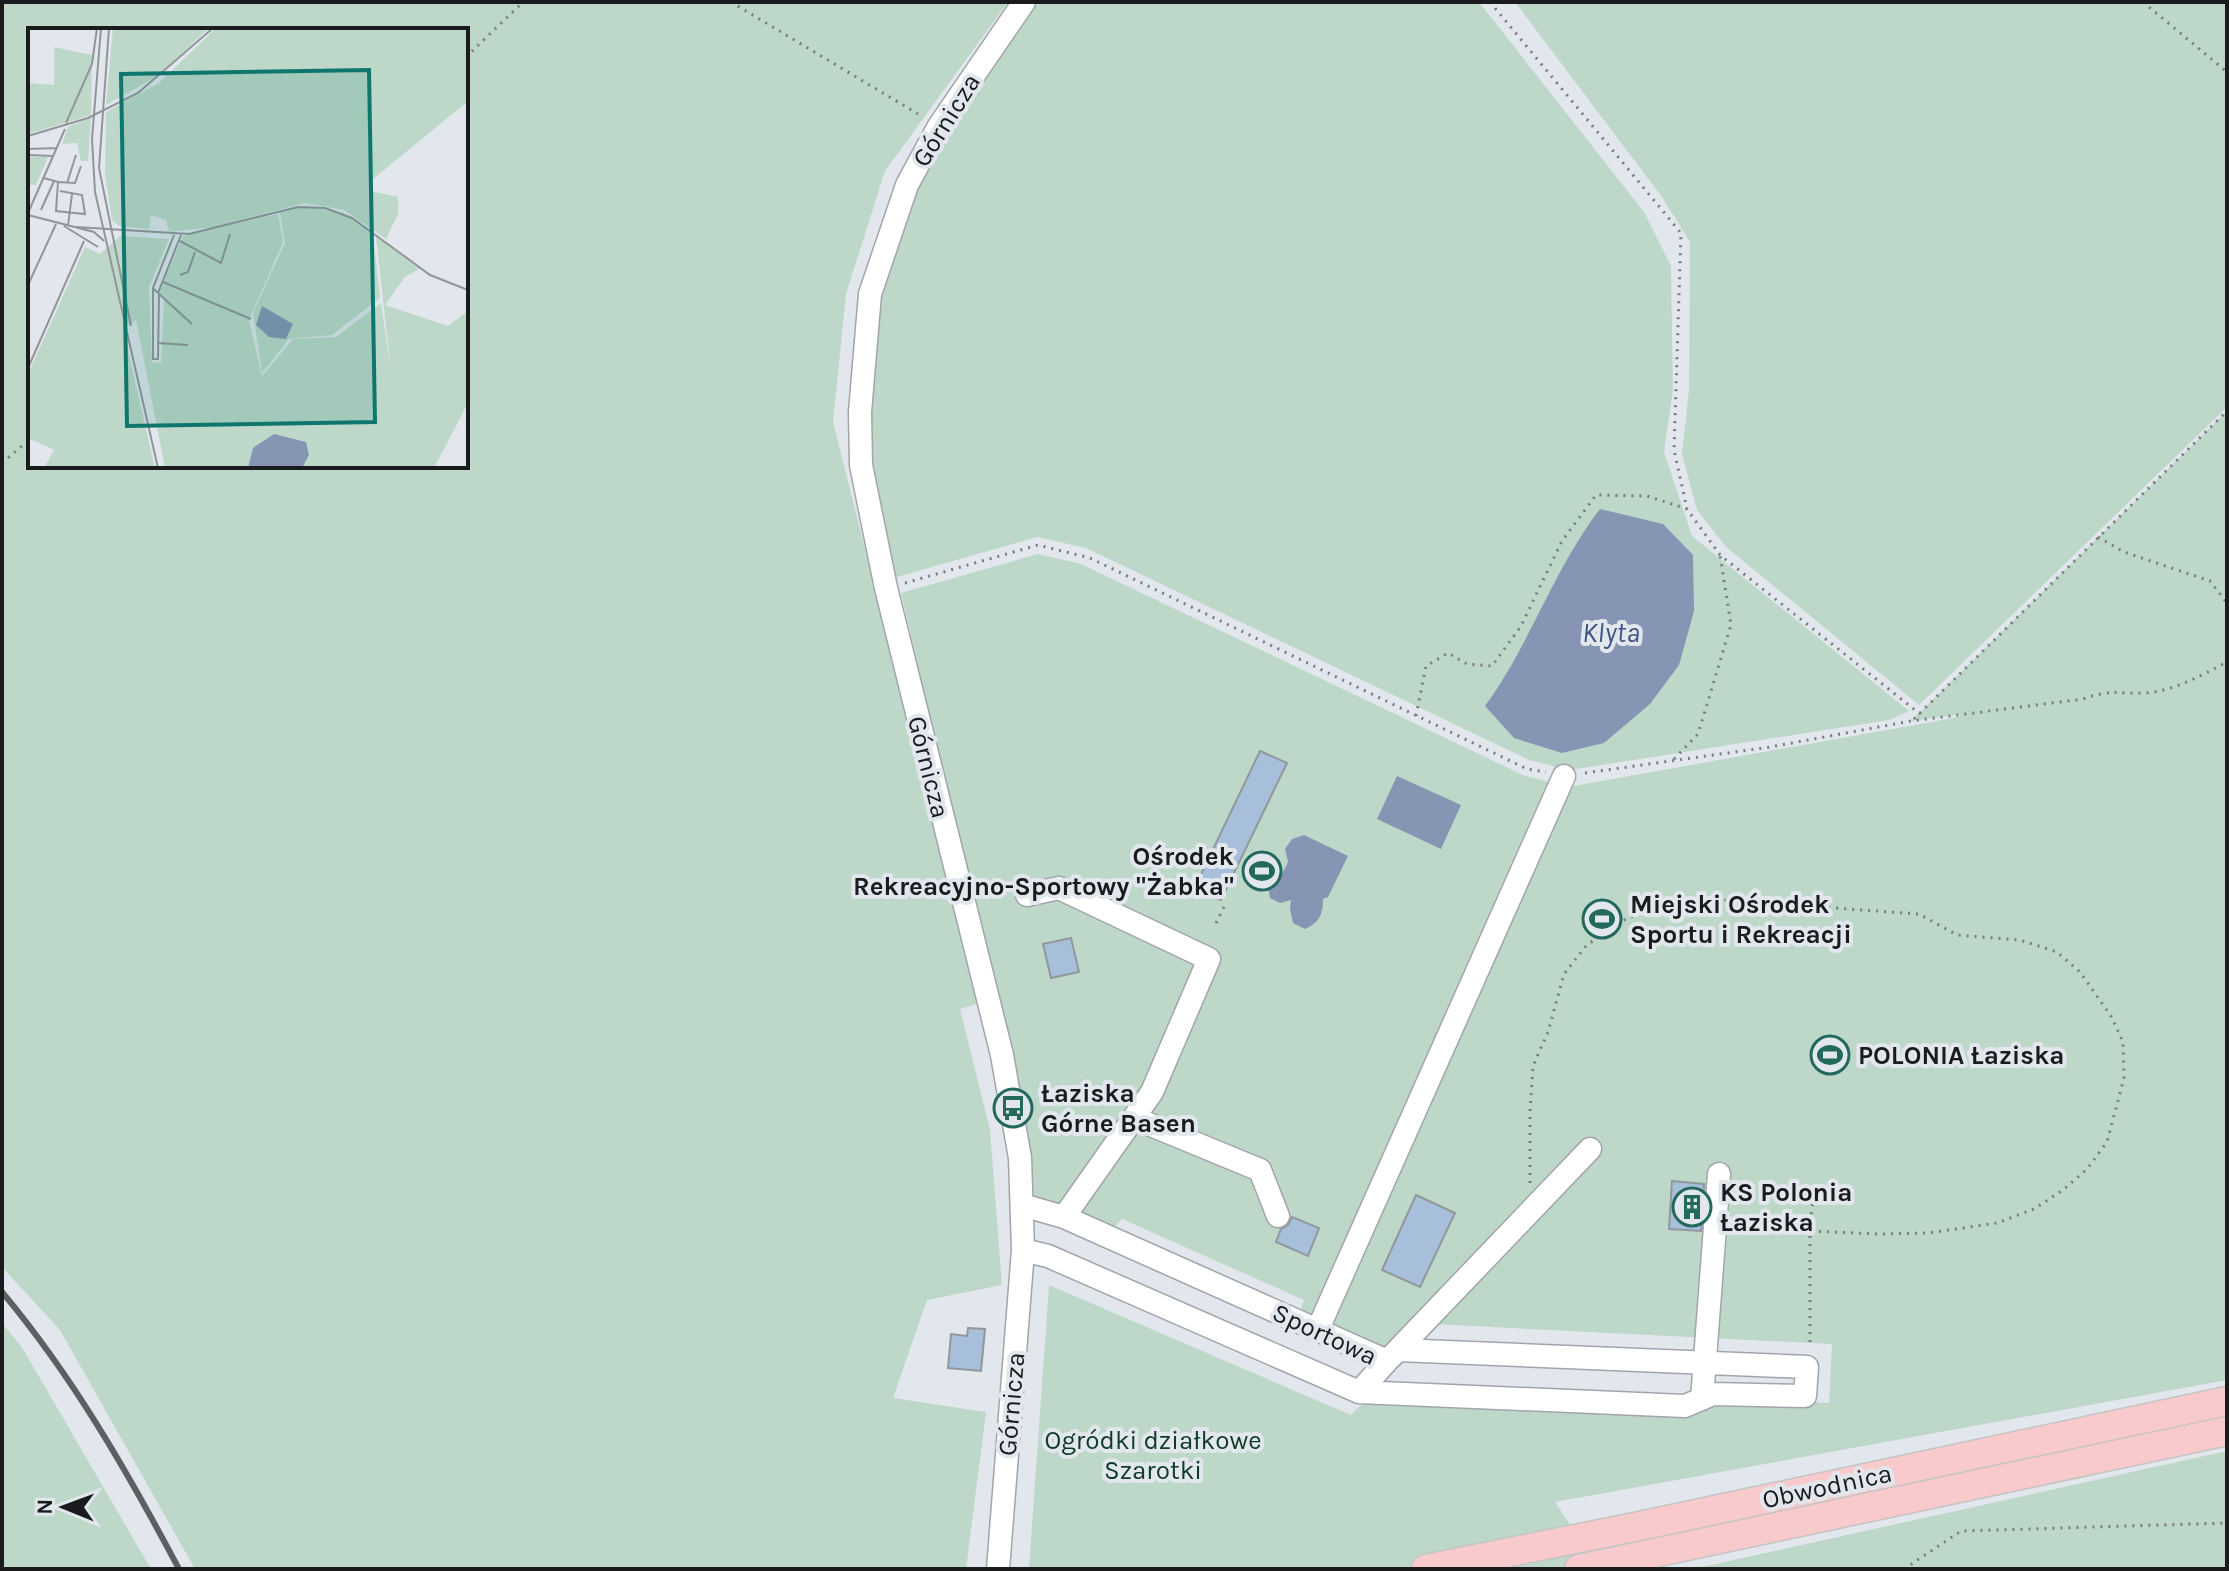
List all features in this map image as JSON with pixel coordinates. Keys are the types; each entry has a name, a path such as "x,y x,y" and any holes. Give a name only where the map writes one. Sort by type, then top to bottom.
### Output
{"main road":[{"name":"Obwodnica","path":"1426,1569 2227,1401"},
{"name":"Obwodnica","path":"1579,1569 2227,1431"}],"street":[{"name":"Górnicza","path":"998,1569 1023,1250 1020,1158 1002,1055 886,588 861,465 860,412 870,294 907,185 939,126 1024,2"},
{"path":"1318,1329 1564,776"},
{"path":"1027,895 1059,888 1209,959 1152,1092 1064,1217"},
{"path":"1134,1118 1260,1170 1278,1216"},
{"path":"1392,1356 1590,1149"},
{"path":"1702,1399 1719,1174"},
{"name":"Sportowa","path":"1022,1205 1064,1217 1318,1329 1392,1356 1359,1392 1048,1256 1023,1250"},
{"path":"1359,1392 1685,1406 1713,1394 1805,1396 1807,1367 1392,1356"}],"path":[{"path":"468,55 523,2"},
{"path":"731,2 939,126"},
{"path":"1490,2 1681,233 1674,450 1687,509 1720,555 1920,714"},
{"path":"2143,2 2227,72"},
{"path":"1911,721 2227,411"},
{"path":"2,463 28,441"},
{"path":"1416,716 1426,666 1448,653 1467,664 1492,666 1521,626 1562,541 1596,495 1647,496 1687,509"},
{"path":"2098,537 2124,552 2210,581 2227,603"},
{"path":"886,588 1038,545 1090,558 1527,769 1564,776 1770,747 1911,721 2083,699 2103,691 2145,693 2179,685 2227,662"},
{"path":"1674,759 1698,734 1731,625 1720,555"},
{"path":"1530,1212 1533,1066 1548,1032 1564,974 1586,946 1617,923 1652,908 1708,899 1919,914 1957,935 2020,940 2057,952 2080,972 2111,1016 2123,1042 2124,1078 2107,1142 2087,1169 2034,1209 1997,1223 1928,1233 1810,1231 1742,1224"},
{"path":"1216,923 1224,907"},
{"path":"1810,1342 1810,1231 1814,1194"},
{"path":"1904,1569 1961,1531 2227,1523"}],"green space":[{"path":"2,2 1008,2 885,171 846,294 833,422 980,1003 960,1009 990,1130 1002,1285 927,1300 893,1398 986,1412 966,1569 195,1569 60,1330 2,1267"},
{"path":"1034,2 1479,2 1644,212 1671,266 1673,389 1664,452 1692,536 1909,711 1889,720 1570,770 1529,760 1086,548 1037,537 890,579 855,423 868,299 905,181"},
{"path":"1515,2 2227,2 2227,407 1919,705 1726,547 1697,510 1682,454 1689,390 1690,242 1662,197"},
{"name":"Miejski Ośrodek Sportu i Rekreacji","path":"2227,411 2227,1380 1555,1502 1600,1569 1029,1569 1049,1285 1351,1415 1368,1398 1724,1399 1829,1403 1832,1344 1411,1323 1387,1353 1299,1314 1304,1300 1122,1219 1111,1231 1032,1196 1008,1050 901,593 1038,554 1081,564 1523,775 1568,787 1959,717 1961,714 1911,721"},
{"path":"2,1323 23,1349 151,1569 2,1569"},
{"path":"2227,1451 2227,1569 1693,1569"}],"water":[{"name":"Klyta","path":"1600,509 1663,524 1693,555 1694,611 1679,665 1650,704 1604,743 1562,753 1514,738 1485,706 1501,683 1583,532"},
{"path":"1397,776 1461,805 1441,849 1377,819"},
{"path":"1304,835 1348,856 1328,897 1323,899 1319,918 1305,929 1293,923 1291,900 1280,903 1270,898 1268,887 1280,878 1288,862 1285,849 1292,839"}],"building":[{"path":"1260,751 1287,763 1221,900 1195,887"},
{"path":"1071,938 1079,972 1051,978 1043,944"},
{"name":"KS Polonia Łaziska","path":"1672,1181 1704,1184 1701,1231 1669,1229"},
{"path":"1416,1195 1455,1213 1420,1287 1382,1270"},
{"path":"1292,1217 1319,1228 1308,1256 1276,1242 1281,1229 1288,1225"},
{"path":"968,1328 985,1329 981,1371 948,1368 951,1334 967,1336"}],"railway":[{"path":"2,1292 52,1357 98,1426 179,1569"}],"place":[{"name":"Ośrodek Rekreacyjno-Sportowy \"Żabka\"","path":"1262,871"},
{"name":"Miejski Ośrodek Sportu i Rekreacji","path":"1602,919"},
{"name":"POLONIA Łaziska","path":"1830,1055"},
{"name":"Łaziska Górne Basen","path":"1013,1108"},
{"name":"KS Polonia Łaziska","path":"1692,1207"}],"park label":[{"name":"Ogródki działkowe Szarotki","path":"1153,1455"}]}
